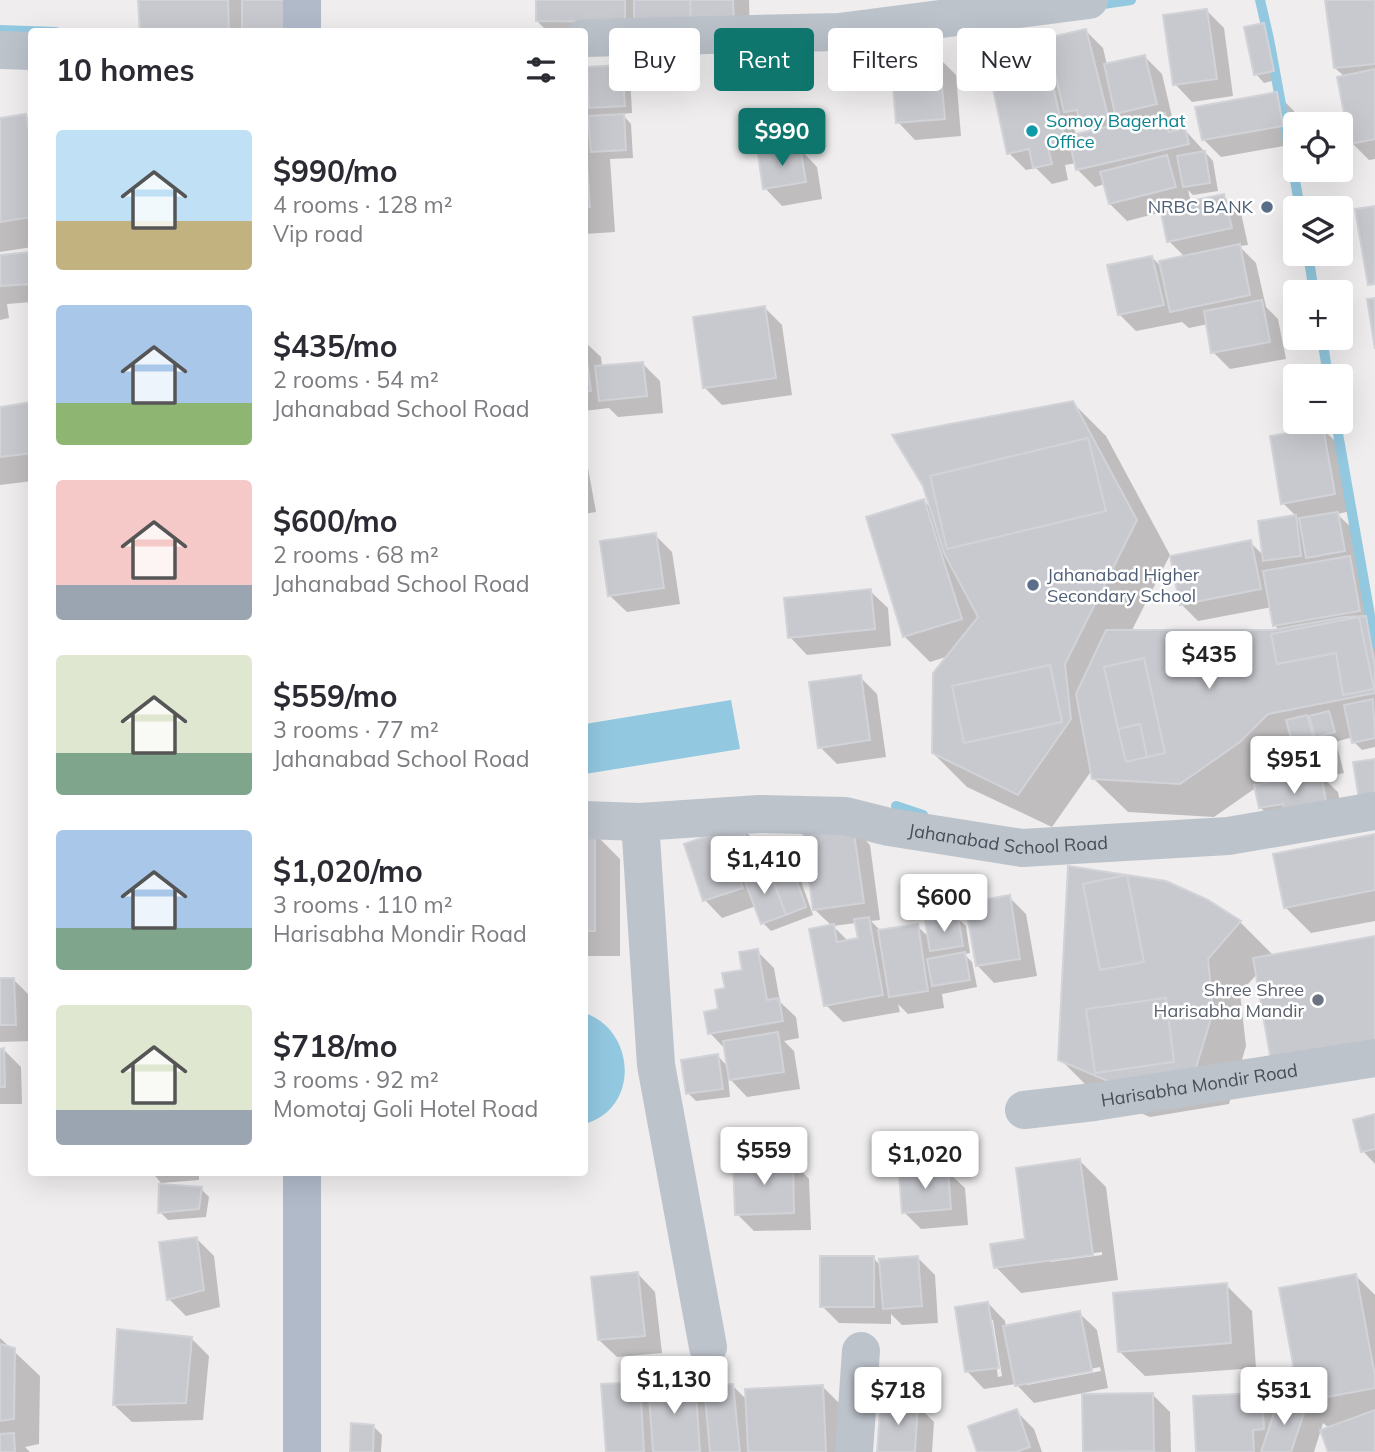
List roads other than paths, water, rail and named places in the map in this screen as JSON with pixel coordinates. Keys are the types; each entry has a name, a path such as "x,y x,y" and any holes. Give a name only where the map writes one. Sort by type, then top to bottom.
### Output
{"main road":[{"path":"302,0 302,28"},
{"path":"302,1176 302,1452"}],"street":[{"path":"588,38 839,32 1089,0"},
{"path":"0,50 28,51"},
{"name":"Jahanabad School Road","path":"588,820 640,822 759,814 845,816 889,827 1023,848 1228,836 1375,811"},
{"path":"640,822 656,1065 708,1347"},
{"name":"Harisabha Mondir Road","path":"1024,1110 1094,1102 1375,1058"},
{"path":"854,1452 861,1351"}],"water":[{"path":"731,700 740,749 588,774 588,724"},
{"path":"588,1015 602,1022 614,1036 622,1052 625,1069 623,1087 615,1102 603,1115 588,1122"}],"waterway":[{"path":"1096,5 1131,0"},
{"path":"1260,0 1298,196"},
{"path":"0,30 28,31"},
{"path":"1310,266 1312,280"},
{"path":"1324,350 1326,364"},
{"path":"1338,434 1375,644"},
{"path":"896,806 923,815"}],"place":[{"name":"Somoy Bagerhat Office","path":"1032,131"},
{"name":"NRBC BANK","path":"1267,207"},
{"name":"Jahanabad Higher Secondary School","path":"1033,585"},
{"name":"Shree Shree Harisabha Mandir","path":"1318,1000"}]}
